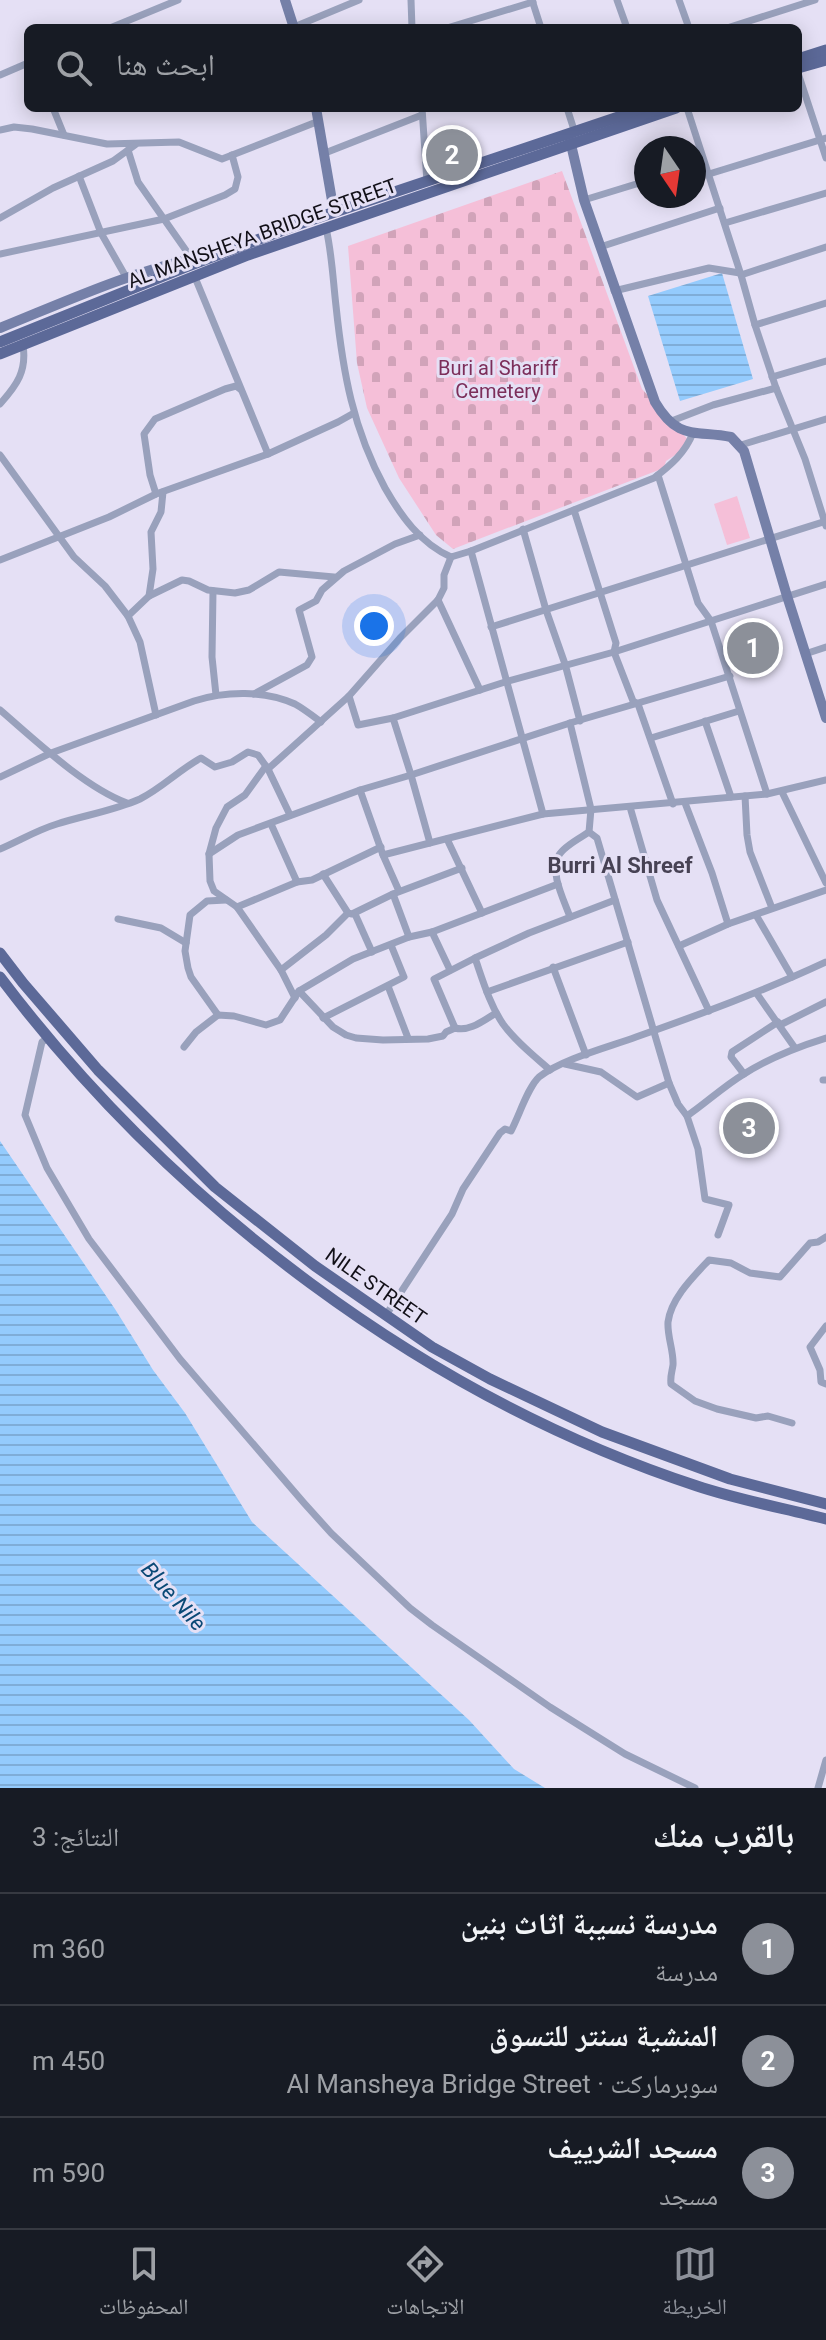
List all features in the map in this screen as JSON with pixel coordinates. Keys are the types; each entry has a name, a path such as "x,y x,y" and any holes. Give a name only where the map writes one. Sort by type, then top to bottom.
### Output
{"main road":[{"path":"285,0 293,24"},
{"path":"802,58 826,50"},
{"path":"802,69 826,60"},
{"path":"317,112 334,212"},
{"name":"AL MANSHEYA BRIDGE STREET","path":"0,354 194,275 573,138 635,112"},
{"name":"AL MANSHEYA BRIDGE STREET","path":"0,342 219,254 334,212 662,112"},
{"path":"573,138 584,200 614,291 661,412 669,422 693,433 731,437 741,445 805,654 821,686 826,718"},
{"path":"0,328 126,277 219,254"},
{"path":"710,436 737,449 745,472 753,482"},
{"name":"NILE STREET","path":"0,953 116,1090 215,1187 332,1279 432,1347 490,1379 602,1432 730,1479 826,1504"},
{"name":"NILE STREET","path":"0,977 85,1079 205,1200 323,1294 424,1359 570,1436 695,1485 826,1519"},
{"path":"85,1079 95,1076 98,1070"},
{"path":"103,1098 109,1090 116,1090"},
{"path":"305,1279 313,1274 315,1266"},
{"path":"323,1294 332,1279"}],"street":[{"path":"118,24 158,4 178,0"},
{"path":"301,24 359,0"},
{"path":"411,0 412,24"},
{"path":"617,0 626,24"},
{"path":"679,0 688,24"},
{"path":"740,24 815,0"},
{"path":"460,24 532,1 540,24"},
{"path":"0,75 24,65"},
{"path":"802,82 823,138 826,158"},
{"path":"55,112 64,135"},
{"path":"325,153 420,112"},
{"path":"422,112 427,182"},
{"path":"568,112 573,138"},
{"path":"688,112 696,136"},
{"path":"0,130 14,127 107,144 179,142 222,159 319,121"},
{"path":"709,174 823,138"},
{"path":"0,218 42,194 113,161 137,143"},
{"path":"128,150 138,182 192,259"},
{"path":"0,254 164,219 225,195 235,189 238,177 232,155"},
{"path":"491,627 826,523 772,377 706,166"},
{"path":"79,176 101,233 126,277"},
{"path":"584,200 634,185"},
{"path":"725,223 826,193"},
{"path":"600,247 720,208"},
{"path":"325,227 342,359 356,423 375,469 397,509 434,548 451,557 471,551 658,475 668,469 684,450 693,433"},
{"path":"614,291 709,268 741,274 826,247"},
{"path":"194,275 268,454"},
{"path":"755,325 826,303"},
{"path":"0,404 22,376 25,358 23,345"},
{"path":"772,377 826,361"},
{"path":"149,596 153,569 151,532 161,512 159,493 150,475 144,434 155,419 225,389 236,386 240,389"},
{"path":"669,422 713,405 776,388"},
{"path":"0,560 109,517 159,493 268,454 354,413"},
{"path":"741,445 826,419"},
{"path":"0,455 74,557 116,599 128,616 140,642 156,715"},
{"path":"0,478 11,473"},
{"path":"658,475 698,603 711,621 767,794"},
{"path":"574,510 602,592 616,643 614,652 633,701 638,704 673,804"},
{"path":"523,529 580,721"},
{"path":"254,694 307,665 312,657 299,610 316,601 334,577 395,544 420,535"},
{"path":"471,551 543,814"},
{"path":"451,557 438,600 349,696 267,768 245,795 227,807 216,828 209,854 212,887 237,907 297,994 346,1035 383,1040 438,1037 455,1028 460,1030 473,1026 496,1013"},
{"path":"128,616 149,596 182,580 213,591 235,593 249,590 279,572 334,577"},
{"path":"349,696 358,725 393,718 826,584"},
{"path":"213,591 212,657 216,695"},
{"path":"438,600 480,690"},
{"path":"805,654 826,647"},
{"path":"209,854 238,835 360,790 730,676"},
{"path":"0,777 51,753 216,695 254,694 278,698 298,706 321,722"},
{"path":"0,710 104,792 128,804"},
{"path":"651,738 739,711"},
{"path":"393,718 430,843"},
{"path":"705,721 731,797"},
{"path":"570,723 591,809 589,832 559,854 556,865 558,884 570,917"},
{"path":"0,849 55,825 128,804 153,792 184,767 201,758 215,767 232,762 248,752 258,755 267,768 290,815"},
{"path":"237,907 382,851 430,843 543,814 767,794 826,780"},
{"path":"360,790 409,937"},
{"path":"782,792 826,883"},
{"path":"745,796 750,852 772,908"},
{"path":"685,803 728,924"},
{"path":"630,807 657,900 709,1011"},
{"path":"271,824 297,882"},
{"path":"589,832 597,838 669,1083 687,1116 699,1155 705,1199 729,1205 718,1235"},
{"path":"447,839 482,913"},
{"path":"281,970 351,913 396,892 462,868"},
{"path":"323,874 351,913 372,952"},
{"path":"184,1047 196,1032 218,1015 266,1025 280,1020 297,994 344,964 409,937 432,932 558,884"},
{"path":"679,946 728,924 826,890"},
{"path":"218,1015 191,977 185,951 190,915 207,901 228,900"},
{"path":"455,1028 435,977 529,933 615,900"},
{"path":"756,915 792,977"},
{"path":"118,919 161,928 186,943"},
{"path":"432,932 450,970"},
{"path":"487,992 628,942"},
{"path":"323,1018 404,977 391,945"},
{"path":"475,958 496,1013 514,1037 550,1070"},
{"path":"386,1315 500,1133 505,1129 511,1131 532,1084 563,1064 757,994 826,962"},
{"path":"553,967 586,1055"},
{"path":"388,986 408,1038"},
{"path":"757,994 795,1048"},
{"path":"744,1074 731,1057 732,1052 779,1023 826,1002"},
{"path":"48,1038 42,1042 25,1115 47,1168 89,1239 162,1335 283,1479 331,1533 410,1608 550,1707 625,1754 695,1788"},
{"path":"687,1116 744,1074 795,1048 826,1038"},
{"path":"563,1064 601,1072 637,1097 669,1083"},
{"path":"792,1423 768,1416 756,1418 717,1409 695,1401 671,1384 673,1366 668,1322 677,1300 709,1260 731,1263 750,1273 780,1277 810,1243 826,1237"},
{"path":"826,1326 810,1347 820,1370 821,1382 826,1384"},
{"path":"818,1788 826,1760"}],"green space":[{"name":"Buri al Shariff Cemetery","path":"562,171 642,389 692,444 666,461 664,468 453,549 436,535 399,478 367,408 357,363 348,246"},
{"path":"737,496 750,538 727,545 714,504"}],"water":[{"path":"722,273 753,379 680,401 648,296"},
{"name":"Blue Nile","path":"0,1141 185,1413 252,1522 469,1720 514,1769 545,1788 0,1788"}],"place":[{"name":"المنشية سنتر للتسوق","path":"452,155"},
{"name":"مدرسة نسيبة اثاث بنين","path":"753,648"},
{"name":"مسجد الشرييف","path":"749,1128"}],"district":[{"name":"Burri Al Shreef","path":"620,865"}]}
